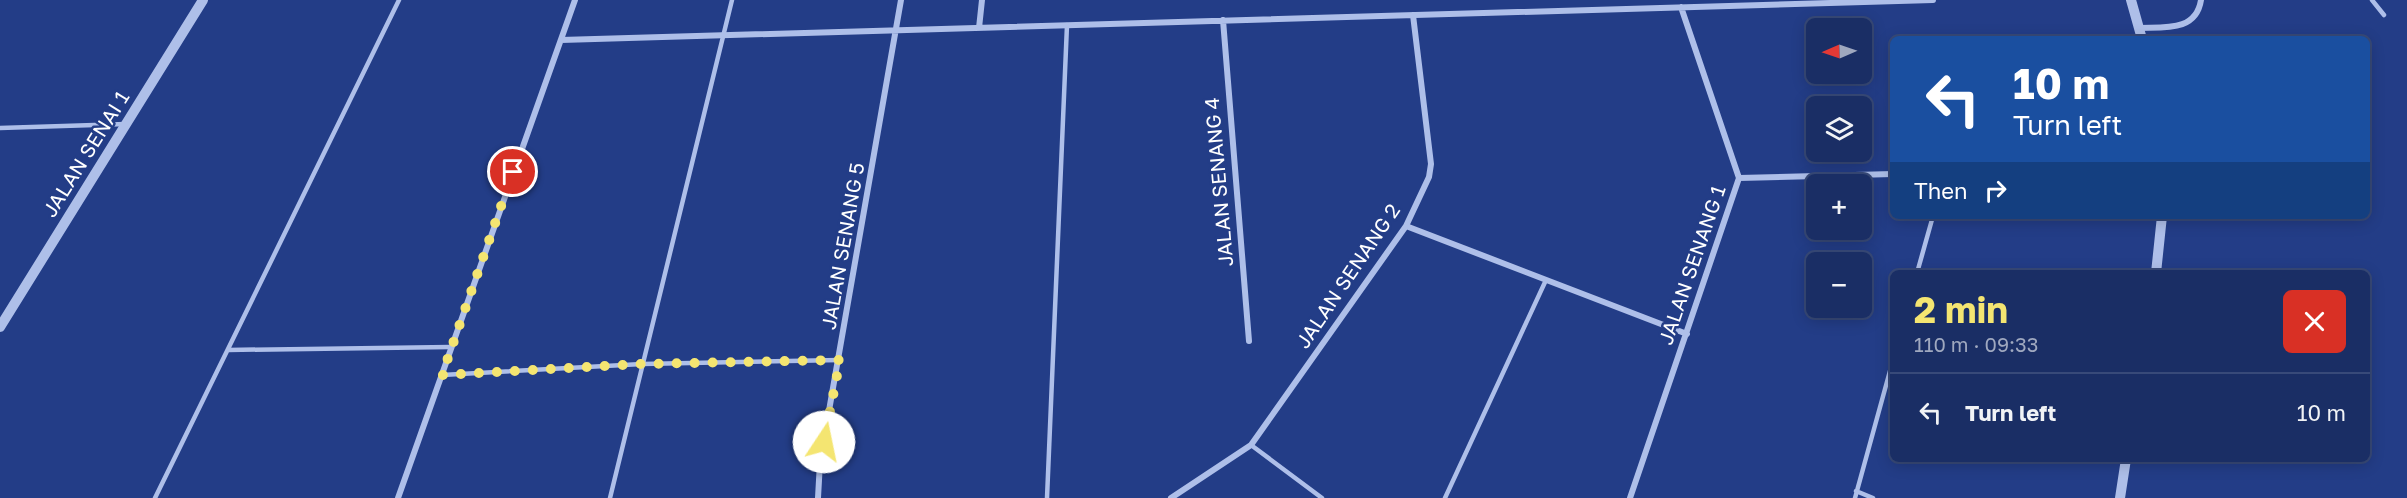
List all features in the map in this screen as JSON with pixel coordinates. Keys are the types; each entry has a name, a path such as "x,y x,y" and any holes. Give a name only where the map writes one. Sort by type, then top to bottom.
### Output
{"street":[{"name":"JALAN SENAI 1","path":"0,327 203,0"},
{"path":"398,498 575,0"},
{"name":"JALAN SENANG 5","path":"818,498 820,462 840,360 901,0"},
{"path":"979,28 982,0"},
{"path":"561,40 1932,0"},
{"path":"2131,0 2141,36"},
{"path":"2139,28 2182,26 2194,20 2199,14 2201,0"},
{"name":"JALAN SENANG 1","path":"1630,498 1739,178 1681,7"},
{"name":"JALAN SENANG 2","path":"1171,498 1251,446 1406,226 1429,177 1431,164 1413,15"},
{"name":"JALAN SENANG 4","path":"1223,20 1248,341"},
{"path":"1739,178 1890,174"},
{"path":"2156,270 2163,219"},
{"path":"1406,226 1687,334"},
{"path":"2120,498 2126,462"}],"lane":[{"path":"155,498 399,0"},
{"path":"610,498 732,0"},
{"path":"2372,0 2384,15"},
{"path":"1047,498 1067,25"},
{"path":"0,128 126,124"},
{"path":"1918,270 1932,219"},
{"path":"1445,498 1546,280"},
{"path":"228,350 450,347"},
{"path":"442,375 642,364 840,360"},
{"path":"1873,498 1856,495 1890,371"},
{"path":"1251,446 1322,498"}],"route":[{"path":"513,172 442,375 642,364 840,360 824,442"}]}
